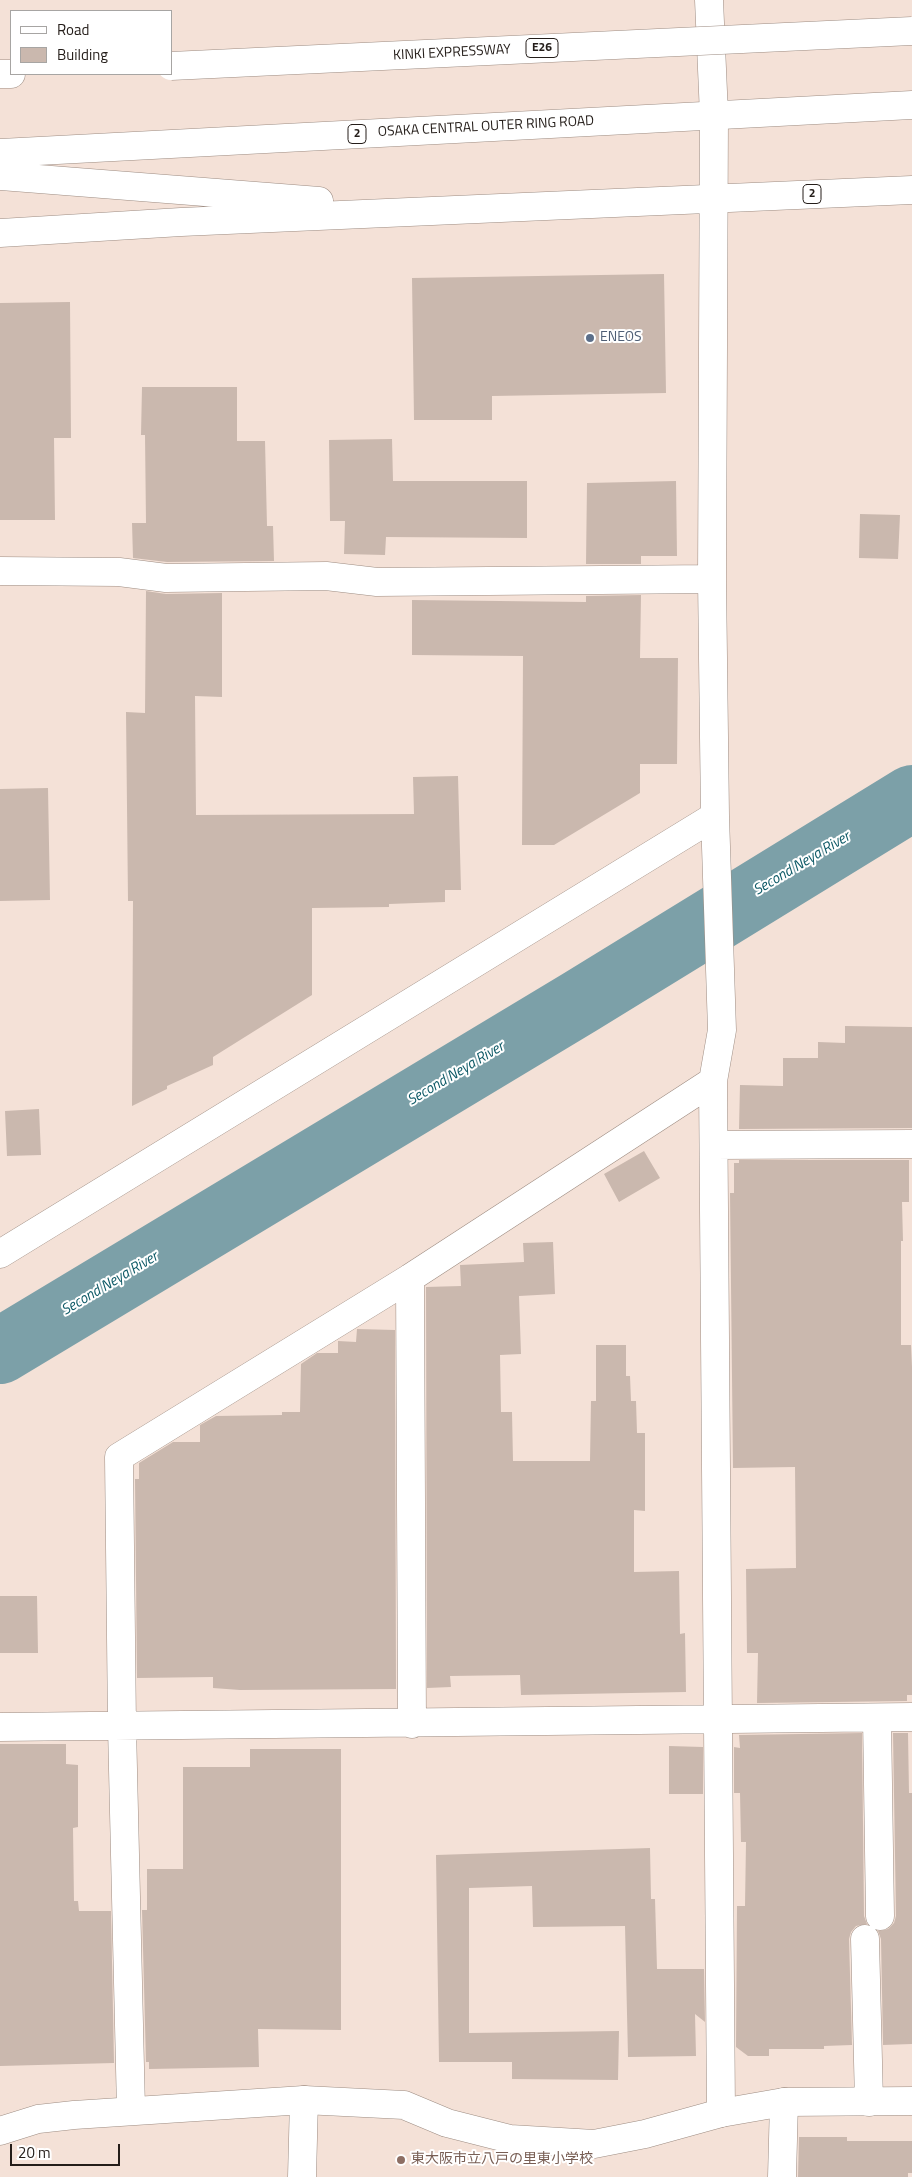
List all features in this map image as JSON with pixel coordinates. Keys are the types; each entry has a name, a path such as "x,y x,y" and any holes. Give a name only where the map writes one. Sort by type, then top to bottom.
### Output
{"main road":[{"path":"709,0 714,115 712,199 712,579 715,828 722,1030 713,1081 721,2113"},
{"name":"KINKI EXPRESSWAY","path":"172,66 912,30"},
{"name":"OSAKA CENTRAL OUTER RING ROAD","path":"0,153 912,105"},
{"path":"0,176 438,210"},
{"name":"2","path":"0,233 181,222 912,190"},
{"path":"0,571 118,572 166,578 326,576 377,582 712,579"},
{"path":"0,1254 715,828"},
{"path":"131,2110 122,1727 119,1457 410,1278 713,1081"},
{"path":"714,1145 912,1144"},
{"path":"410,1278 412,1724"},
{"path":"0,1727 718,1721 912,1717"},
{"path":"877,1718 880,1916"},
{"path":"865,1939 869,2102"},
{"path":"302,2177 304,2100"},
{"path":"0,2131 38,2119 131,2110 304,2100 404,2105 447,2123 510,2139 594,2144 646,2134 721,2113 784,2102 912,2102"},
{"path":"782,2177 784,2102"}],"building":[{"path":"664,274 666,393 492,396 492,420 414,420 412,278"},
{"path":"70,302 71,438 54,438 55,520 0,520 0,303"},
{"path":"142,387 237,387 237,441 265,441 267,526 273,526 274,561 167,562 133,558 132,523 146,523 145,435 141,435"},
{"path":"392,439 393,481 527,481 527,538 386,537 385,555 344,554 345,521 330,521 329,440"},
{"path":"676,481 677,556 641,556 641,564 586,564 587,483"},
{"path":"860,514 900,515 898,559 859,558"},
{"path":"146,591 166,594 222,593 222,697 195,696 196,815 414,814 413,777 458,776 461,890 445,890 445,902 389,904 389,907 312,908 312,995 213,1057 213,1065 167,1086 167,1089 132,1106 133,901 128,901 126,712 145,713"},
{"path":"641,595 640,658 678,658 677,764 640,764 640,793 554,845 522,845 523,656 412,655 412,600 586,602 586,596"},
{"path":"48,788 50,900 0,901 0,789"},
{"path":"845,1026 912,1027 912,1128 739,1129 740,1085 783,1086 783,1058 818,1058 818,1042 845,1043"},
{"path":"39,1109 41,1155 7,1156 5,1111"},
{"path":"644,1151 660,1178 619,1202 604,1174"},
{"path":"739,1160 909,1160 909,1202 902,1202 903,1241 901,1241 901,1345 911,1345 912,1367 912,1695 907,1695 907,1701 757,1703 758,1653 747,1653 746,1569 796,1568 795,1467 733,1468 730,1193 734,1193 734,1163 739,1163"},
{"path":"553,1242 555,1294 519,1296 521,1354 500,1355 501,1412 512,1412 513,1461 590,1461 591,1401 596,1401 596,1345 626,1345 626,1376 630,1376 631,1401 636,1401 637,1433 645,1433 645,1511 634,1510 634,1572 679,1571 680,1634 685,1633 686,1692 521,1695 520,1675 450,1676 451,1687 427,1688 426,1287 461,1286 460,1265 524,1262 523,1243"},
{"path":"357,1329 395,1330 396,1689 240,1690 213,1688 213,1677 137,1678 135,1479 139,1479 139,1463 173,1442 200,1442 200,1425 216,1416 282,1415 282,1412 300,1412 301,1364 317,1353 338,1353 338,1341 356,1342"},
{"path":"0,1596 37,1596 38,1653 0,1653"},
{"path":"862,1733 864,1916 867,1924 856,1926 851,1932 849,1939 852,2045 824,2046 824,2049 769,2049 769,2056 748,2056 736,2047 737,1906 745,1906 746,1842 741,1842 740,1793 734,1793 734,1747 740,1748 739,1735"},
{"path":"893,1733 908,1733 909,1793 912,1793 912,2044 883,2045 881,1939 878,1931 888,1929 894,1923 896,1916"},
{"path":"0,1744 66,1744 66,1764 78,1765 78,1827 73,1828 74,1901 78,1901 79,1911 111,1911 114,2063 0,2066"},
{"path":"669,1746 703,1747 703,1794 669,1794"},
{"path":"250,1749 341,1749 341,2030 258,2029 259,2067 149,2069 149,2062 146,2062 142,1910 147,1910 147,1869 183,1869 183,1767 250,1767"},
{"path":"650,1848 651,1899 655,1899 657,1969 704,1969 705,2022 695,2014 696,2056 628,2057 625,1926 533,1927 532,1886 469,1888 469,2033 619,2031 618,2080 512,2079 512,2062 439,2062 436,1855"},
{"path":"799,2137 847,2137 847,2141 912,2141 912,2173 908,2173 908,2177 798,2177"}],"waterway":[{"name":"Second Neya River","path":"0,1351 580,1002 912,798"}],"place":[{"name":"ENEOS","path":"590,338"},
{"name":"東大阪市立八戸の里東小学校","path":"401,2160"}]}
